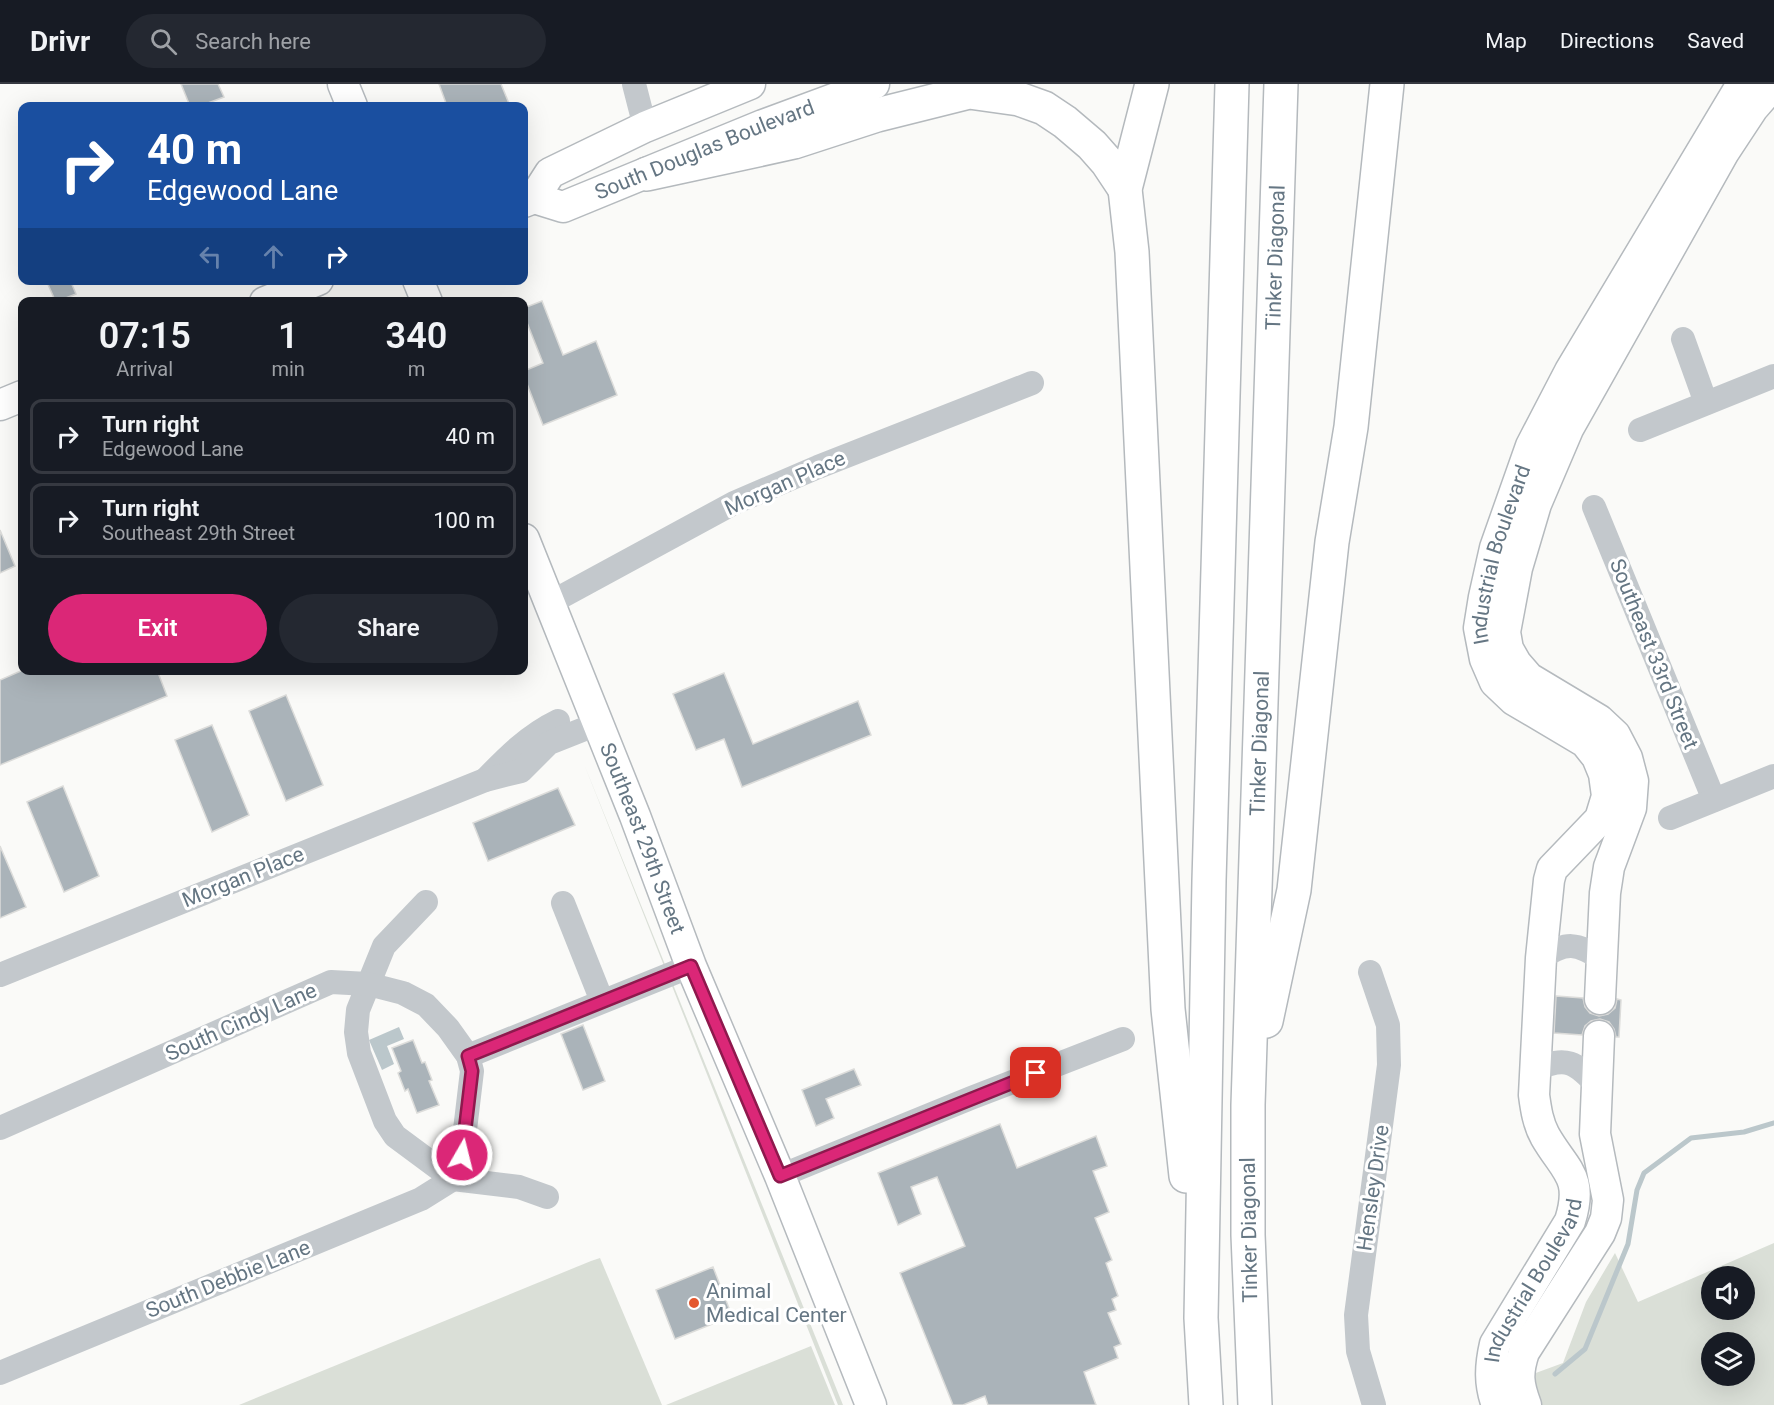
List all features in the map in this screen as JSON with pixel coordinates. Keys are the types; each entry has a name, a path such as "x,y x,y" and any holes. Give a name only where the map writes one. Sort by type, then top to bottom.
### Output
{"highway":[{"path":"1152,84 1125,189 1132,252 1168,1009 1201,1318"},
{"name":"Tinker Diagonal","path":"1206,1405 1201,1318 1209,881 1232,84"},
{"name":"Tinker Diagonal","path":"1255,1405 1248,1235 1248,1105 1281,84"},
{"path":"1248,1105 1294,890 1332,542 1351,427 1384,89"},
{"path":"647,174 794,142 878,115 969,92 1019,99 1044,108 1065,122 1092,146 1107,162 1125,189"}],"main road":[{"path":"343,84 350,102"},
{"name":"South Douglas Boulevard","path":"750,84 645,127 550,173 529,200 563,207 763,125 874,84"},
{"name":"Industrial Boulevard","path":"1497,1405 1491,1388 1491,1365 1495,1344 1570,1221 1575,1204 1575,1187 1567,1166 1545,1136 1537,1116 1534,1095 1541,958 1550,880 1552,869 1600,819 1607,796 1604,774 1597,757 1586,742 1514,700 1495,682 1485,659 1479,628 1495,548 1531,446 1570,371 1742,84"},
{"name":"Industrial Boulevard","path":"1600,999 1605,893 1609,867 1632,808 1633,781 1627,758 1615,735 1599,720 1529,678 1508,649 1505,632 1517,568 1536,504 1568,429 1724,153 1753,108 1774,84"},
{"path":"277,297 306,285"},
{"path":"0,405 18,398"},
{"name":"Southeast 29th Street","path":"528,550 635,816 691,966 780,1176 871,1405"},
{"name":"Industrial Boulevard","path":"1526,1405 1519,1387 1519,1368 1524,1352 1600,1233 1606,1218 1608,1200 1606,1183 1595,1134 1599,1036"}],"street":[{"path":"634,84 645,127"},
{"path":"1683,339 1706,403"},
{"path":"1640,430 1774,376"},
{"name":"Morgan Place","path":"548,604 734,503 1032,382"},
{"name":"Southeast 33rd Street","path":"1594,507 1714,800"},
{"name":"Morgan Place","path":"0,975 486,780 509,755 541,729 594,716"},
{"path":"1670,818 1774,776"},
{"path":"426,902 384,946 358,1010 356,1032 359,1053 385,1121 395,1136 453,1179 519,1187 548,1197"},
{"path":"563,903 602,1001"},
{"path":"1541,958 1555,949 1576,945 1602,959"},
{"path":"453,1179 462,1155 470,1097 472,1071 468,1056 691,966"},
{"name":"Hensley Drive","path":"1370,972 1388,1025 1389,1065 1356,1315 1358,1351 1374,1405"},
{"name":"South Cindy Lane","path":"0,1128 331,982 368,984 403,993 426,1005 448,1028 468,1056"},
{"path":"780,1176 1123,1038"},
{"path":"1536,1068 1556,1061 1572,1063 1582,1069 1597,1085"},
{"name":"South Debbie Lane","path":"0,1373 421,1199 453,1179"}],"shaded area":[{"path":"584,764 843,1405 838,1405"},
{"path":"399,1027 404,1039 387,1046 394,1064 382,1070 369,1040"},
{"path":"1774,1243 1774,1405 1542,1405 1533,1374 1563,1363 1586,1302 1615,1253 1638,1302 1701,1275 1701,1320 1755,1320 1755,1266 1721,1266"},
{"path":"600,1258 662,1405 239,1405 591,1261"},
{"path":"811,1346 835,1405 666,1405"}],"building":[{"path":"181,84 218,84 224,97 211,102 188,102"},
{"path":"439,84 501,84 508,102 446,102"},
{"path":"48,285 72,285 76,294 68,297 54,297"},
{"path":"542,301 563,355 596,341 617,395 543,425 528,386 528,369 543,363 528,325 528,306"},
{"path":"0,530 15,566 0,573"},
{"path":"18,672 18,675 159,675 167,696 0,765 0,680"},
{"path":"724,673 753,744 858,701 871,735 742,787 724,739 696,750 673,694"},
{"path":"286,695 323,785 286,801 249,711"},
{"path":"212,725 249,815 212,832 175,740"},
{"path":"63,786 99,876 64,892 27,802"},
{"path":"558,788 575,825 488,861 473,823"},
{"path":"0,846 26,907 0,918"},
{"path":"1556,996 1583,998 1585,1007 1590,1013 1599,1016 1608,1014 1615,1008 1617,999 1621,1000 1619,1037 1616,1037 1609,1022 1600,1019 1591,1021 1585,1026 1582,1035 1554,1033"},
{"path":"583,1025 605,1081 583,1090 561,1034"},
{"path":"413,1040 422,1063 425,1062 432,1080 429,1081 439,1105 417,1113 408,1089 405,1091 398,1073 401,1071 392,1048"},
{"path":"854,1069 861,1085 826,1099 834,1118 816,1126 802,1090"},
{"path":"1000,1124 1017,1168 1096,1136 1107,1166 1093,1171 1109,1212 1095,1218 1112,1260 1106,1263 1118,1296 1112,1299 1116,1310 1108,1313 1121,1344 1114,1347 1118,1358 1084,1372 1096,1405 988,1405 985,1396 963,1405 953,1405 900,1273 965,1246 937,1177 911,1187 921,1214 898,1225 878,1173"},
{"name":"Animal Medical Center","path":"713,1267 732,1316 675,1339 656,1290"}],"waterway":[{"path":"1555,1374 1585,1349 1628,1244 1637,1190 1644,1173 1691,1138 1744,1132 1774,1123"}],"place":[{"name":"Animal Medical Center","path":"694,1303"}],"route":[{"path":"462,1155 472,1071 468,1056 691,966 780,1176 1036,1073"}]}
